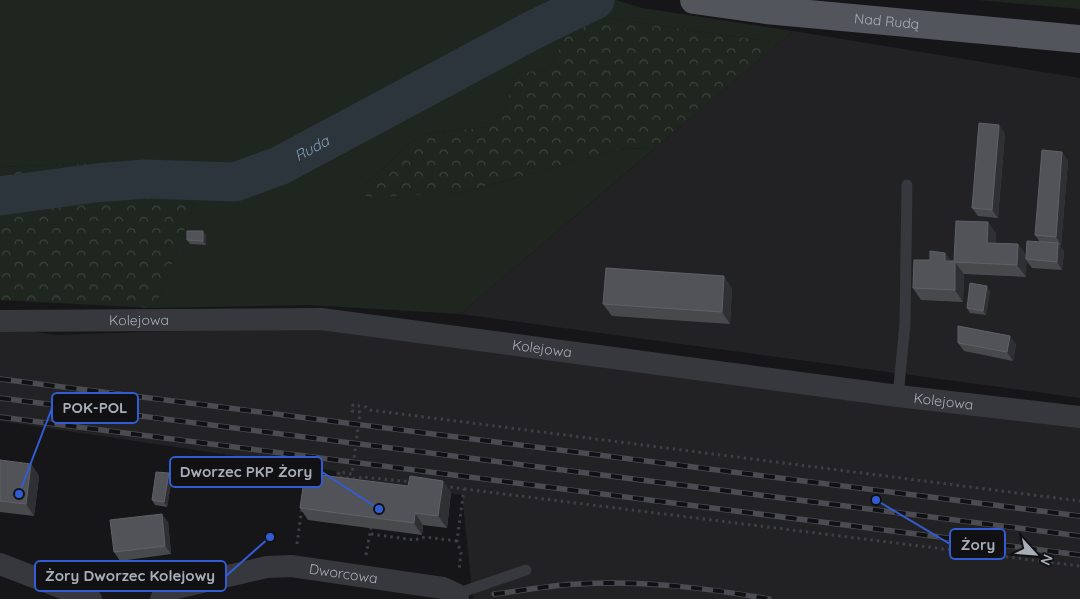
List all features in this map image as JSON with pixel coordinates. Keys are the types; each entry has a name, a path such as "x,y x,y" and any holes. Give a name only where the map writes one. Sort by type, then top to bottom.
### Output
{"main road":[{"name":"Nad Rudą","path":"694,0 766,10 1080,39"}],"street":[{"name":"Kolejowa","path":"0,321 321,319 898,396 1080,417"},
{"path":"0,564 67,595 91,599"},
{"name":"Dworcowa","path":"161,599 168,590 267,567 291,566 428,585 457,596"}],"lane":[{"path":"898,396 905,324 907,185"},
{"path":"457,596 526,570"}],"path":[{"path":"415,482 362,477 357,479 338,477 339,472 352,474 360,412 352,411 352,405 366,407 370,410 1080,501"},
{"path":"385,484 386,479"},
{"path":"435,485 1080,566"},
{"path":"457,596 462,553 457,541 464,488"},
{"path":"297,544 303,498"},
{"path":"365,557 369,549 371,528"},
{"path":"371,534 414,540 425,537 457,541"}],"shaded area":[{"path":"793,31 1080,78 1080,398 460,314"},
{"path":"322,326 1080,426 1080,599 473,599 462,495 336,479 336,471 0,421 0,327 56,335"}],"green space":[{"path":"0,0 616,0 642,8 793,31 779,43 578,14 548,69 516,74 505,109 488,127 421,134 353,195 460,193 624,148 654,149 460,314 308,305 155,308 194,205 121,162 0,167"},
{"path":"977,0 1080,0 1080,9"},
{"path":"578,14 779,43 654,149 624,148 460,193 378,197 353,195 421,134 488,127 505,109 516,74 548,69"},
{"path":"121,162 194,205 155,308 0,300 0,167"}],"building":[{"path":"979,123 999,125 992,210 972,208"},
{"path":"1042,150 1062,152 1056,237 1035,235"},
{"path":"956,221 988,222 987,243 1018,244 1017,265 955,262 955,290 913,288 914,260 930,260 930,251 945,253 945,261 954,261"},
{"path":"187,231 203,231 203,241 187,240"},
{"path":"1027,241 1058,243 1057,262 1026,259"},
{"path":"606,268 724,276 722,312 603,304"},
{"path":"970,283 987,286 983,311 967,308"},
{"path":"958,326 1010,336 1007,352 958,343"},
{"path":"0,460 31,464 26,504 0,501"},
{"path":"156,472 169,473 164,502 152,500"},
{"path":"305,473 408,486 410,476 443,481 438,516 415,513 414,523 300,508"},
{"path":"162,514 165,546 114,552 110,520"}],"waterway":[{"name":"Ruda","path":"0,196 95,183 145,179 235,182 279,166 535,29 595,0"}],"railway":[{"path":"0,379 1080,516"},
{"path":"0,398 1080,536"},
{"path":"0,417 1080,555"},
{"path":"494,594 567,585 626,583 698,588 769,599"}],"place":[{"name":"POK-POL","path":"19,494"},
{"name":"Żory","path":"876,500"},
{"name":"Dworzec PKP Żory","path":"379,509"},
{"name":"Żory Dworzec Kolejowy","path":"270,537"}]}
